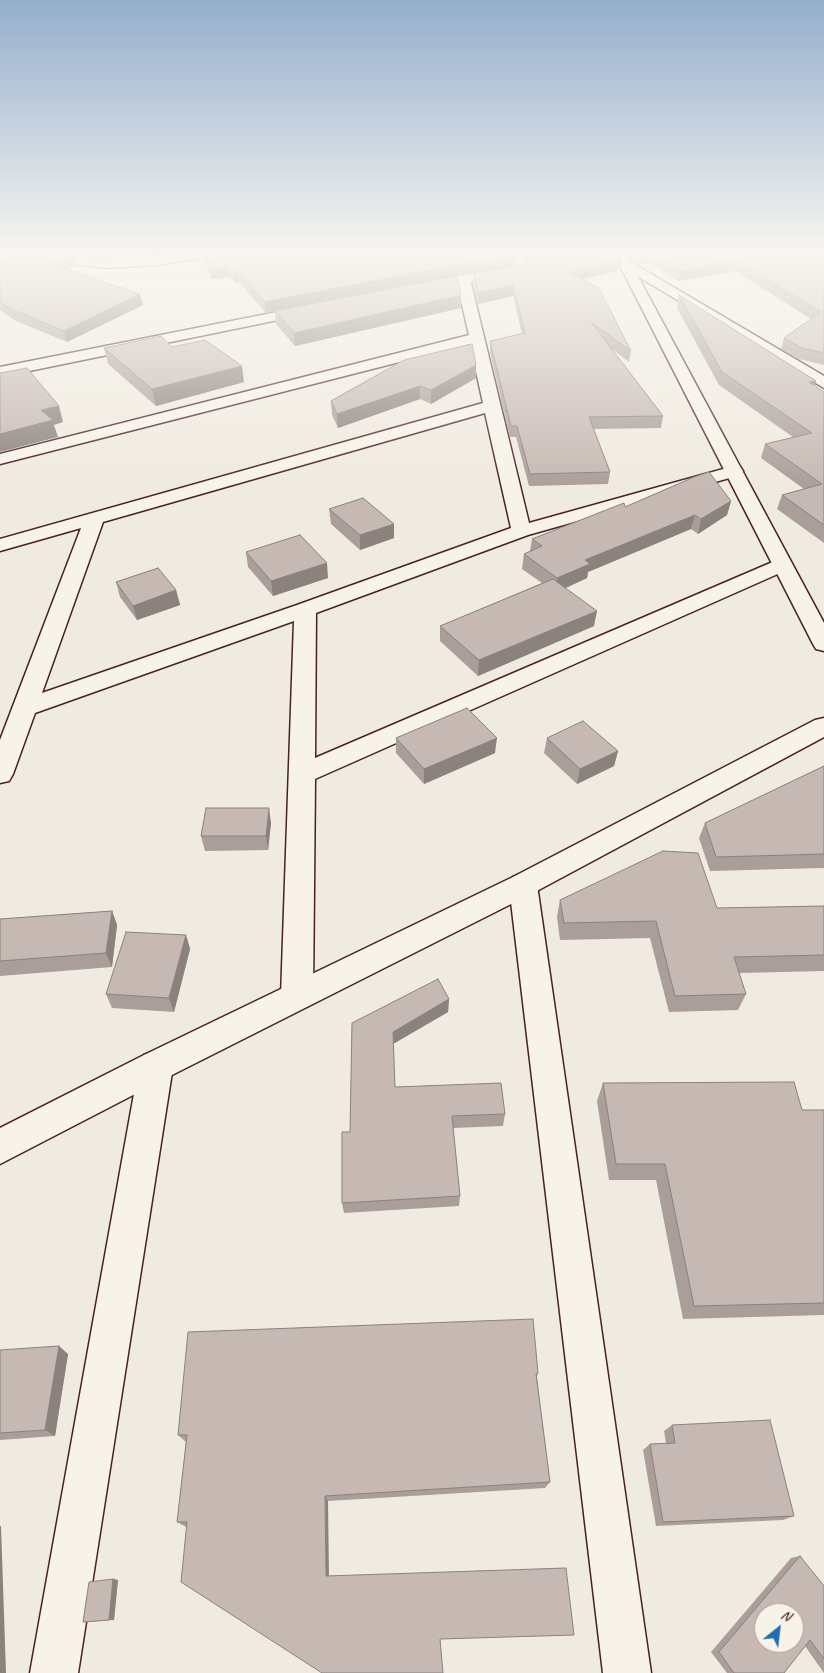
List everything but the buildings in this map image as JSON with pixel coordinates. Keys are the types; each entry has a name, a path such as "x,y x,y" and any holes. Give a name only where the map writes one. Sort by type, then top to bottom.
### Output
{"street":[{"path":"0,372 181,332"},
{"path":"474,332 521,531"},
{"path":"661,332 824,644"},
{"path":"742,332 824,383"},
{"path":"0,459 475,338"},
{"path":"0,545 491,406"},
{"path":"24,708 305,610 521,531 734,472"},
{"path":"0,774 95,518"},
{"path":"302,774 782,565"},
{"path":"297,996 305,610"},
{"path":"0,1147 156,1066 523,885 824,726"},
{"path":"523,885 627,1673"},
{"path":"54,1673 156,1066"}]}
